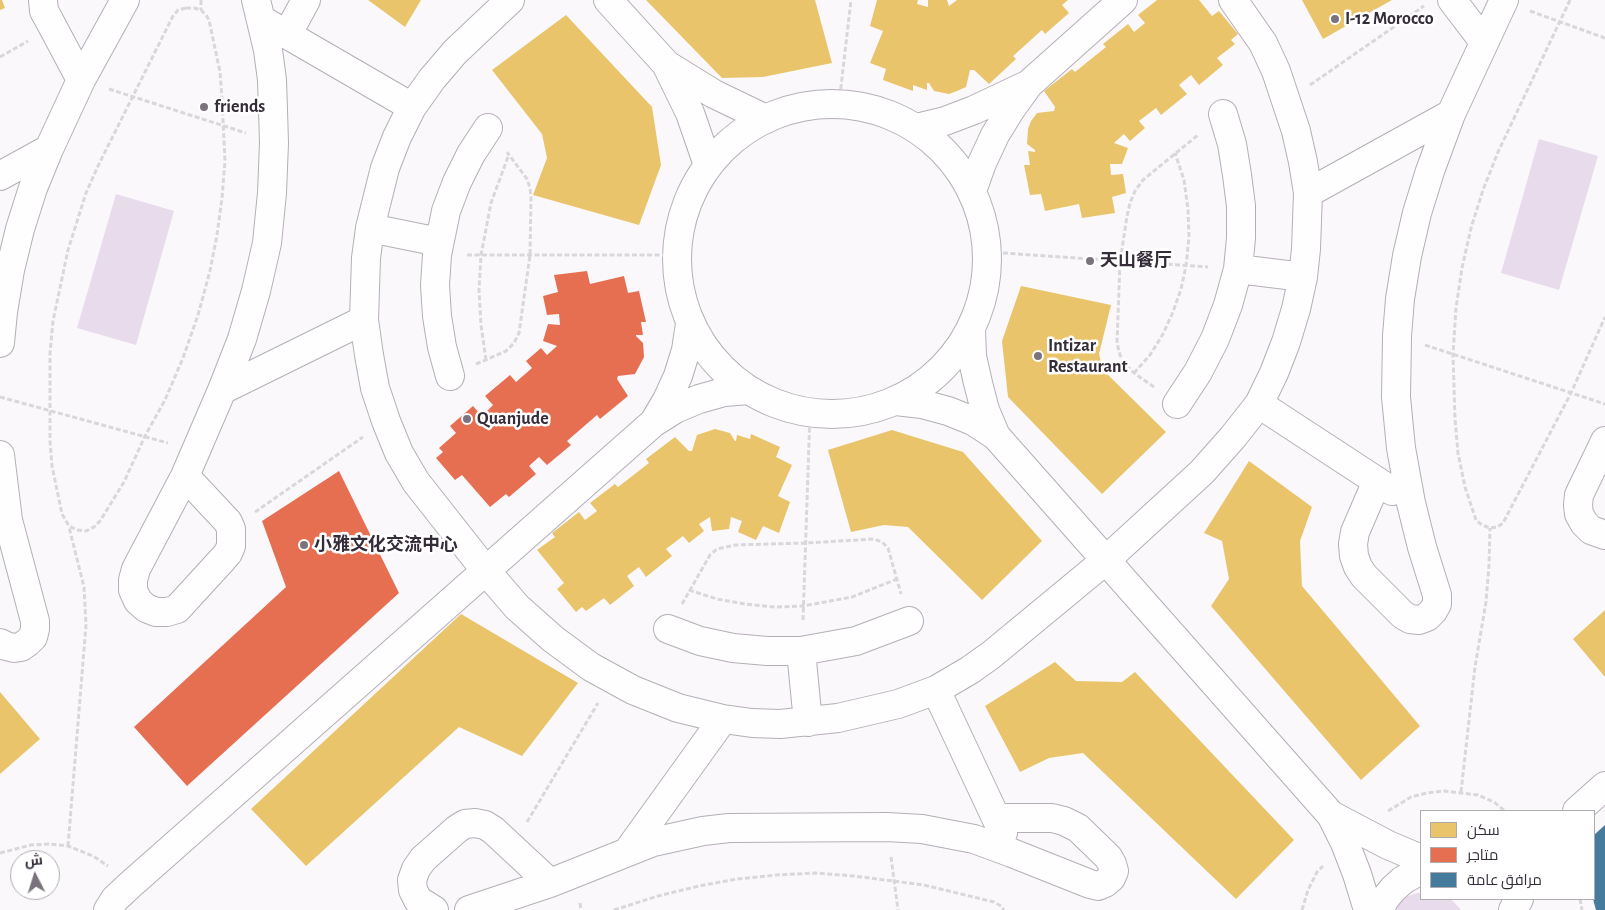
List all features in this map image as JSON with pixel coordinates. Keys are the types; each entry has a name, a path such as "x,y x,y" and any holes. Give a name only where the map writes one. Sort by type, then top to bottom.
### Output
{"street":[{"path":"43,0 44,11 80,80"},
{"path":"0,343 10,270 33,188 80,80 125,0"},
{"path":"287,35 306,0"},
{"path":"510,0 455,52 432,79 412,107 397,137 386,168 370,228 366,258 364,320 375,388 386,421 399,452 416,482 517,607 553,640 591,667 633,690 678,708 723,719 752,723 808,722 838,718 898,704 936,690 991,655 1106,560 1202,472 1259,404 1286,342 1303,277 1307,240 1308,193 1296,131 1276,71 1262,43 1233,0"},
{"path":"608,0 666,64 714,94 766,119"},
{"path":"972,191 995,135 1029,84 1123,0"},
{"path":"1452,0 1484,42"},
{"path":"1377,481 1355,532 1354,556 1358,566 1371,582 1403,614 1410,619 1419,620 1427,617 1433,611 1437,595 1411,503 1401,448 1396,397 1397,336 1401,291 1417,213 1430,170 1451,114 1504,1"},
{"path":"259,10 287,35 412,107"},
{"path":"185,476 228,522 231,529 231,546 228,553 186,602 177,609 167,612 156,612 146,608 138,600 133,590 136,570 185,476 222,390 242,339 267,242 272,193 274,143 272,80 259,10"},
{"path":"666,64 690,113 708,165"},
{"path":"916,128 945,121 974,110 1029,84"},
{"path":"839,104 879,111 916,128 938,146 957,167 972,191 983,221 988,252 981,305 971,329 951,358 926,383 896,400 854,413 810,412 778,405 748,390 714,361 690,324 679,290 676,255 680,223 691,192 708,165 725,146 744,131 766,119 801,107 839,104"},
{"path":"1177,404 1198,372 1214,339 1228,305 1238,269 1241,238 1239,191 1232,144 1223,114"},
{"path":"1308,193 1451,114"},
{"path":"450,376 442,347 437,316 435,285 438,248 446,211 457,182 471,154 488,128"},
{"path":"0,176 49,149"},
{"path":"370,228 438,248"},
{"path":"1238,269 1303,277"},
{"path":"222,390 364,320"},
{"path":"653,423 667,400 678,376 686,350 690,324"},
{"path":"971,329 972,356 978,383 996,436"},
{"path":"111,901 653,423 675,409 699,399 724,392 748,390"},
{"path":"896,400 948,410 996,436 1331,815 1353,837 1420,859"},
{"path":"1259,404 1411,503"},
{"path":"1605,441 1579,495 1578,505 1579,514 1584,523 1591,530 1605,536"},
{"path":"0,455 4,518 35,621 33,636 21,647 14,648 0,643"},
{"path":"668,629 700,641 733,648 767,652 801,651 829,647 856,641 909,622"},
{"path":"801,651 808,722"},
{"path":"936,690 1012,853"},
{"path":"628,852 723,719"},
{"path":"1578,810 1605,786"},
{"path":"470,910 550,883 653,842 704,831 730,828 887,827 922,829 974,839 1098,886 1111,878 1114,871 1108,857 1078,828 1064,821 1052,818 996,818"},
{"path":"434,910 418,900 413,890 412,880 416,868 422,859 465,824 485,825 493,830 550,883"},
{"path":"1353,837 1357,874 1368,910"},
{"path":"1380,910 1384,900 1393,888 1420,871"}],"path":[{"path":"201,0 201,10"},
{"path":"839,104 851,0"},
{"path":"1570,0 1498,152 1471,228 1462,268 1456,308 1453,354 1455,419 1458,453 1465,487 1476,520 1482,525 1490,528 1504,524 1556,419 1571,393 1605,317"},
{"path":"1504,1 1605,38"},
{"path":"1287,101 1425,6"},
{"path":"68,846 86,625 84,587 69,526 62,514 52,466 49,384 54,321 68,250 86,193 98,166 173,16 178,10 194,8 201,10 210,20 220,72 224,125 225,161 222,198 210,271 198,315 183,358 165,400 145,436 124,482 100,521 94,527 86,531 77,530 69,526"},
{"path":"80,80 224,125 274,143"},
{"path":"1177,404 1134,373 1120,355 1118,343 1120,262 1127,216 1135,191 1143,180 1223,114"},
{"path":"450,376 506,351 519,334 530,255 530,188 522,170 488,128"},
{"path":"1134,373 1150,354 1163,334 1181,289 1186,266 1190,237 1188,209 1184,180 1175,153"},
{"path":"486,360 480,308 481,254 491,203 509,154"},
{"path":"438,248 481,254 676,255"},
{"path":"988,252 1238,269"},
{"path":"1397,336 1605,404"},
{"path":"0,397 195,451"},
{"path":"801,651 810,412"},
{"path":"231,529 386,421"},
{"path":"1461,792 1475,667 1486,602 1490,528"},
{"path":"668,629 704,562 717,549 734,545 874,539 882,542 888,548 909,622"},
{"path":"689,590 717,599 745,604 774,607 803,606 852,597 897,579"},
{"path":"512,848 612,679"},
{"path":"1302,910 1308,890 1317,872 1330,857 1396,805 1411,797 1444,791 1461,792 1478,795 1494,802 1504,810"},
{"path":"887,827 898,910"},
{"path":"0,853 31,845 50,844 68,846 93,856 113,870 111,901"},
{"path":"614,910 658,896 737,879 815,874 834,874 924,885 994,902 1004,910"}],"shaded area":[{"path":"1539,139 1598,156 1559,290 1501,273"},
{"path":"116,194 174,211 136,345 77,328"},
{"path":"1420,893 1420,900 1451,900 1461,910 1391,910 1408,896"}],"building: سكن":[{"path":"0,0 2,0 5,8 0,10"},
{"path":"368,0 421,0 405,27"},
{"path":"646,0 815,0 832,63 763,77 722,78"},
{"path":"877,0 918,0 917,4 928,7 928,0 947,0 949,6 957,0 1068,0 1062,5 1069,13 1045,34 1042,30 1013,56 1016,59 989,84 974,70 970,70 966,87 949,94 934,91 929,83 927,83 927,90 913,85 913,91 883,80 886,69 870,63 883,31 870,26"},
{"path":"1157,0 1199,0 1212,16 1219,11 1238,34 1231,40 1235,44 1217,58 1223,65 1199,85 1191,75 1179,85 1187,94 1161,115 1156,108 1139,121 1145,128 1130,141 1124,134 1114,143 1128,148 1122,164 1110,164 1111,175 1123,174 1126,193 1112,197 1115,213 1082,218 1079,204 1045,211 1041,194 1030,195 1024,165 1030,165 1028,151 1035,152 1027,144 1028,129 1031,121 1037,113 1054,111 1055,107 1044,91 1072,69 1075,72 1106,47 1103,44 1128,24 1134,32 1145,23 1138,15"},
{"name":"I-12 Morocco","path":"1302,0 1392,0 1323,39"},
{"path":"566,15 652,107 661,165 639,225 533,195 547,158 542,134 492,70"},
{"path":"1021,286 1111,305 1099,354 1103,370 1166,432 1102,494 1008,397 1002,341"},
{"path":"715,429 730,433 735,441 737,435 750,439 751,434 780,447 776,457 792,465 778,496 790,502 779,533 763,526 756,540 738,532 742,521 731,517 729,529 712,531 710,517 699,524 704,531 689,543 683,536 666,549 672,556 646,577 639,567 627,576 634,586 610,605 604,598 586,611 582,607 576,612 557,589 564,583 537,550 555,537 552,533 579,512 585,520 597,511 590,503 615,484 618,487 649,463 646,459 675,437 689,451 692,451 697,435"},
{"path":"892,430 963,452 1042,541 982,600 908,527 884,525 851,532 828,450"},
{"path":"1249,461 1312,507 1300,541 1302,586 1420,726 1361,780 1211,606 1229,579 1222,541 1204,533"},
{"path":"1605,610 1605,677 1573,639"},
{"path":"461,614 578,683 522,756 459,727 306,866 251,809"},
{"path":"1055,662 1076,681 1122,682 1135,672 1294,840 1236,899 1083,753 1049,758 1020,772 985,706"},
{"path":"0,692 40,739 0,774"}],"building: متاجر":[{"path":"587,271 590,284 624,276 628,293 639,291 646,322 641,322 643,335 636,336 643,343 644,357 635,374 618,376 617,379 628,396 600,419 597,415 567,441 571,445 547,465 539,457 529,466 536,474 509,497 506,494 490,507 462,475 455,480 436,458 443,452 439,448 456,433 450,426 473,406 482,416 493,405 485,396 510,375 516,382 532,368 526,361 541,348 547,355 557,346 543,341 548,324 560,325 559,314 547,315 543,296 558,292 554,275"},
{"path":"339,471 399,593 187,786 134,727 286,587 262,521"}],"building: مرافق عامة":[{"path":"1605,825 1605,910 1596,910 1593,900 1595,900 1595,834"}],"place":[{"name":"I-12 Morocco","path":"1335,19"},
{"name":"friends","path":"204,107"},
{"name":"天山餐厅","path":"1090,261"},
{"name":"Intizar Restaurant","path":"1038,356"},
{"name":"Quanjude","path":"467,419"},
{"name":"小雅文化交流中心","path":"304,545"}]}
